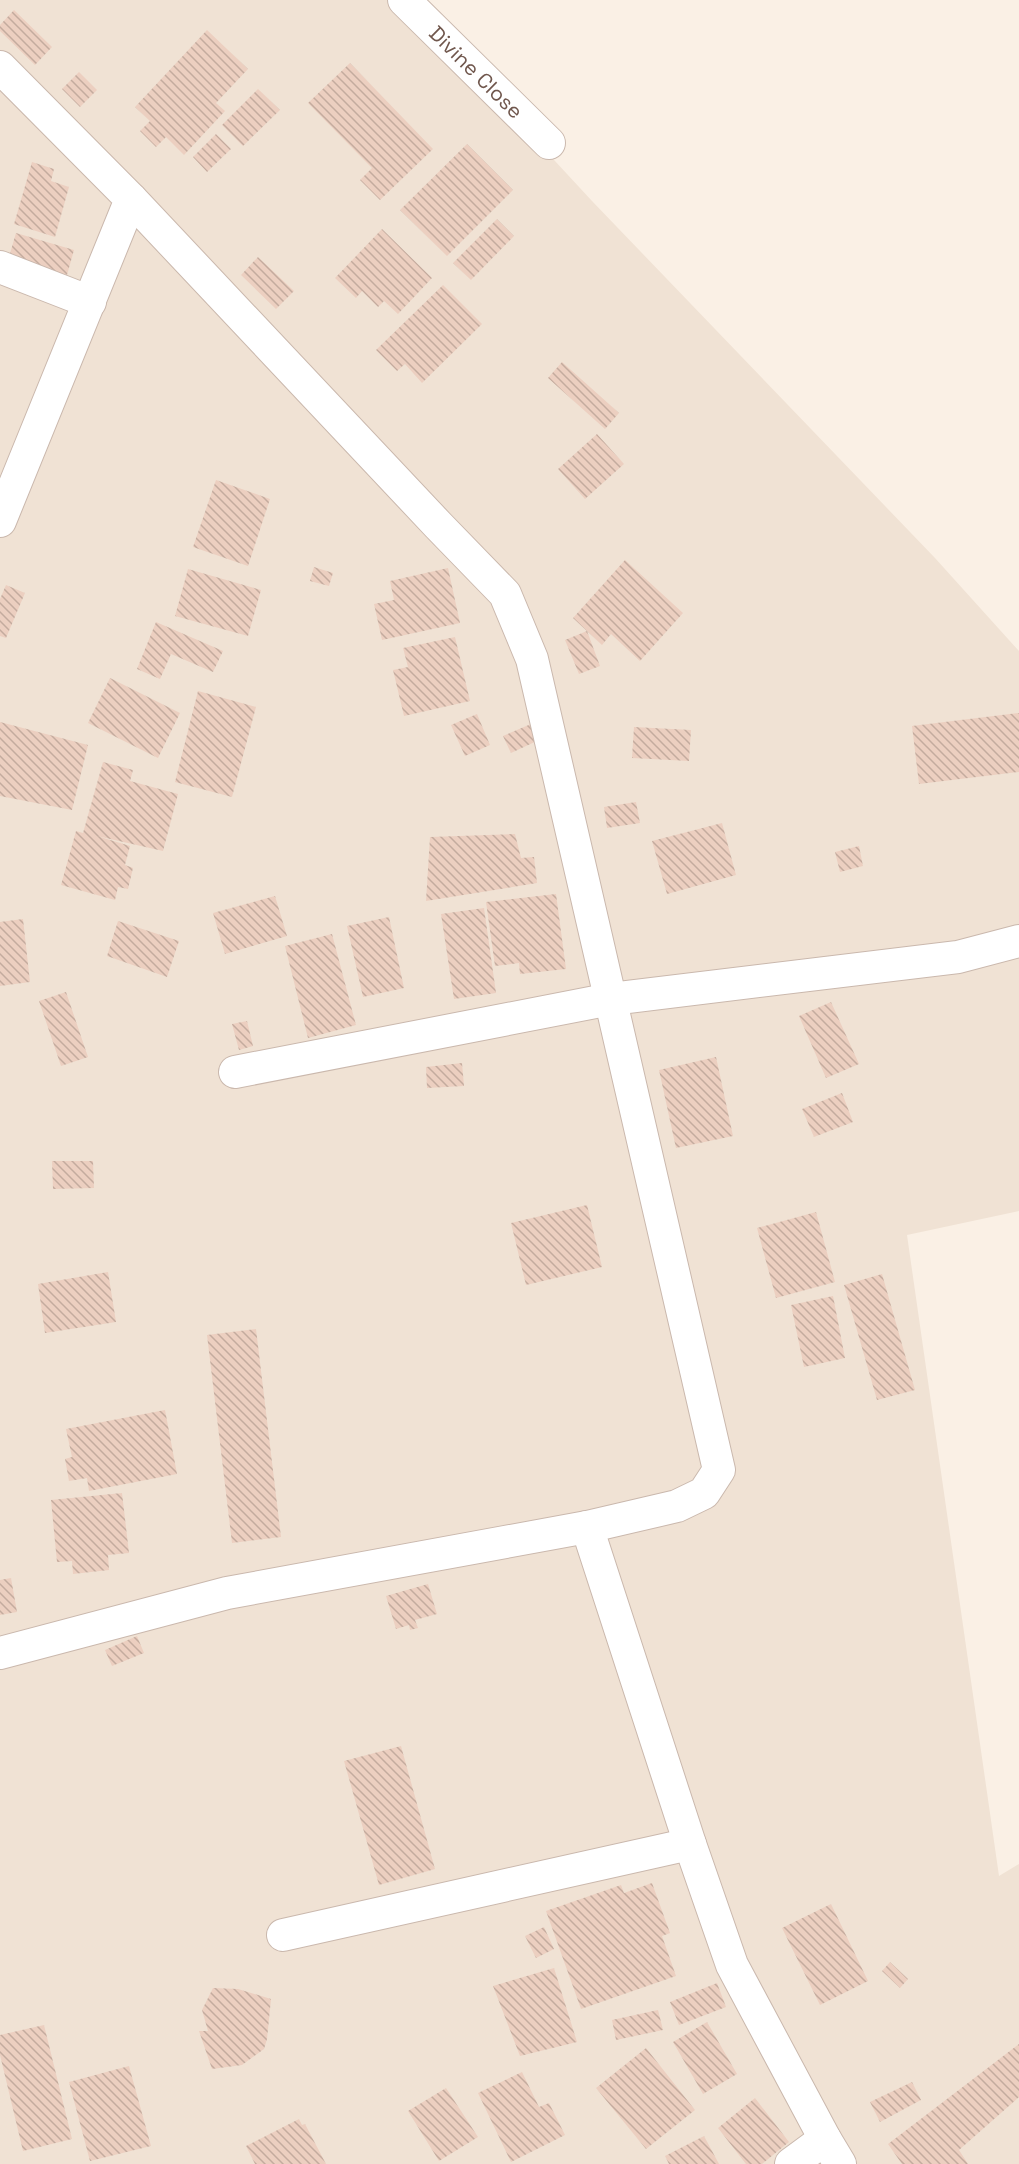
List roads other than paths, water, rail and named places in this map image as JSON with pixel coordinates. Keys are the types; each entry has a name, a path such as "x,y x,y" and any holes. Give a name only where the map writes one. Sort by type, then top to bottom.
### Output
{"street":[{"name":"Divine Close","path":"404,0 549,143"},
{"path":"0,67 131,200 506,594 532,659 719,1470 704,1493 677,1506 587,1527 227,1593 0,1653"},
{"path":"0,521 131,200"},
{"path":"0,267 90,302"},
{"path":"235,1071 611,999 958,957 1019,941"},
{"path":"587,1527 690,1844 732,1965 833,2151 791,2164"},
{"path":"283,1935 690,1844"}]}
